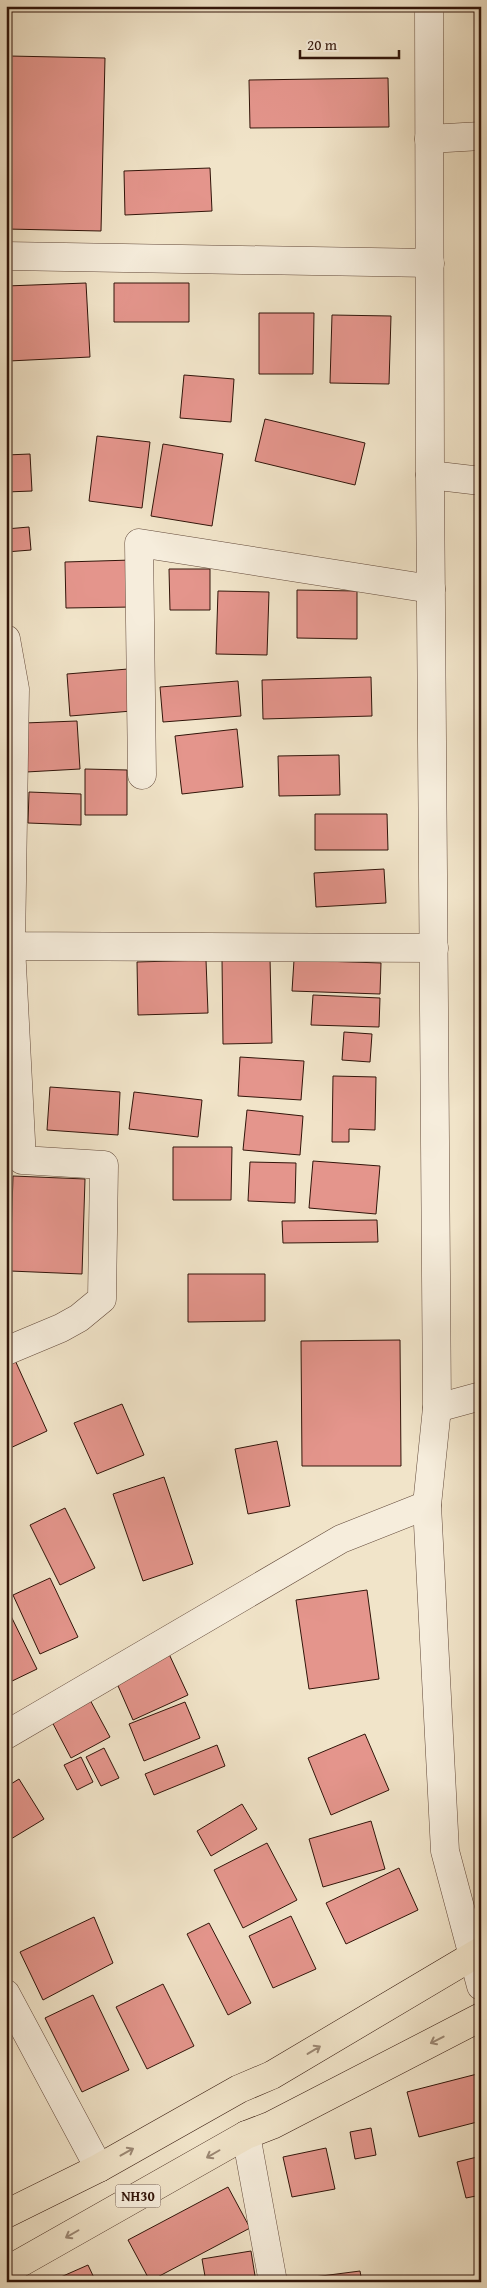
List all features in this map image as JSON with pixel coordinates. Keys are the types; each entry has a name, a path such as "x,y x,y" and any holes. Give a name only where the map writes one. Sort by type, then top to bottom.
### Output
{"highway":[{"path":"6,2214 99,2168 239,2089 272,2075 476,1953"},
{"name":"NH30","path":"6,2271 246,2135 272,2125 481,2017"}],"street":[{"path":"429,6 430,474 437,1408 428,1505 445,1851 476,1953 481,1986"},
{"path":"430,139 481,136"},
{"path":"6,256 430,263"},
{"path":"430,474 481,481"},
{"path":"142,775 139,543 431,589"},
{"path":"6,639 16,690 9,946 22,1160 104,1165 102,1299 79,1318 61,1328 6,1351"},
{"path":"9,946 434,948"},
{"path":"437,1408 481,1396"},
{"path":"6,1735 341,1539 428,1505"},
{"path":"6,1994 99,2168"},
{"path":"246,2135 273,2282"}],"building":[{"path":"9,56 105,58 101,231 6,229"},
{"path":"388,78 389,127 250,128 249,80"},
{"path":"210,168 212,211 125,215 124,171"},
{"path":"86,283 90,357 9,361 6,286"},
{"path":"114,283 189,283 189,322 114,322"},
{"path":"259,313 314,313 313,374 259,374"},
{"path":"332,315 391,316 389,384 330,383"},
{"path":"184,375 234,379 231,422 180,418"},
{"path":"265,419 365,443 355,485 255,461"},
{"path":"97,436 150,442 142,508 89,501"},
{"path":"163,444 223,454 212,526 151,516"},
{"path":"30,454 32,491 6,492 6,455"},
{"path":"29,527 31,550 6,552 6,529"},
{"path":"132,560 133,607 66,608 65,562"},
{"path":"169,569 210,569 210,610 170,610"},
{"path":"297,590 357,591 357,639 297,638"},
{"path":"218,591 269,592 267,655 216,654"},
{"path":"128,669 132,711 70,716 67,674"},
{"path":"371,677 372,716 263,719 262,680"},
{"path":"238,681 241,716 163,722 160,687"},
{"path":"77,721 80,769 26,772 24,723"},
{"path":"237,729 243,787 182,794 175,736"},
{"path":"339,755 340,795 279,796 278,756"},
{"path":"85,769 127,770 127,815 85,815"},
{"path":"29,792 81,794 81,825 28,823"},
{"path":"315,814 387,814 388,850 315,850"},
{"path":"384,869 386,903 316,907 314,873"},
{"path":"270,958 272,1043 223,1044 222,959"},
{"path":"206,960 208,1013 138,1015 137,962"},
{"path":"294,960 381,963 380,994 292,991"},
{"path":"313,995 380,998 379,1027 311,1025"},
{"path":"344,1032 372,1034 370,1062 342,1060"},
{"path":"240,1057 304,1061 301,1100 238,1096"},
{"path":"333,1076 376,1077 375,1130 349,1129 349,1142 332,1142"},
{"path":"50,1087 120,1092 118,1135 47,1130"},
{"path":"134,1092 202,1100 198,1137 129,1129"},
{"path":"247,1110 303,1116 300,1155 243,1150"},
{"path":"173,1147 232,1147 231,1200 173,1200"},
{"path":"313,1161 380,1166 376,1214 309,1208"},
{"path":"250,1162 296,1163 295,1203 248,1201"},
{"path":"13,1176 85,1179 82,1274 10,1271"},
{"path":"377,1220 378,1242 283,1243 282,1221"},
{"path":"188,1274 265,1274 265,1321 188,1322"},
{"path":"400,1340 401,1466 302,1466 301,1341"},
{"path":"14,1358 47,1431 6,1450 6,1361"},
{"path":"122,1404 144,1455 97,1474 74,1423"},
{"path":"277,1441 290,1506 248,1514 235,1449"},
{"path":"164,1477 193,1564 143,1581 113,1494"},
{"path":"65,1508 95,1568 60,1585 30,1525"},
{"path":"50,1578 78,1637 40,1654 13,1595"},
{"path":"367,1590 379,1679 309,1689 296,1600"},
{"path":"6,1606 37,1669 8,1683 6,1680"},
{"path":"169,1654 188,1695 133,1720 115,1679"},
{"path":"89,1698 110,1737 71,1758 50,1718"},
{"path":"185,1702 200,1738 144,1761 129,1724"},
{"path":"365,1734 389,1790 331,1815 308,1758"},
{"path":"217,1745 225,1766 154,1795 145,1774"},
{"path":"104,1748 119,1778 101,1786 86,1757"},
{"path":"81,1757 93,1782 77,1790 64,1765"},
{"path":"19,1779 44,1819 6,1842 6,1787"},
{"path":"242,1804 257,1829 211,1856 197,1831"},
{"path":"371,1821 385,1869 323,1887 309,1839"},
{"path":"267,1843 297,1900 243,1928 214,1870"},
{"path":"399,1868 418,1910 346,1944 326,1903"},
{"path":"291,1916 316,1969 273,1988 249,1936"},
{"path":"94,1917 113,1963 43,2000 20,1952"},
{"path":"209,1923 251,2003 228,2015 187,1934"},
{"path":"163,1984 194,2046 147,2069 116,2007"},
{"path":"93,1995 129,2070 82,2092 45,2018"},
{"path":"481,2073 481,2121 419,2137 407,2092"},
{"path":"371,2128 376,2155 355,2159 350,2132"},
{"path":"326,2148 335,2189 292,2197 283,2157"},
{"path":"481,2156 481,2195 466,2198 457,2162"},
{"path":"228,2187 250,2228 150,2281 128,2240"},
{"path":"251,2251 256,2282 206,2282 202,2259"},
{"path":"88,2265 96,2282 55,2282 54,2280"},
{"path":"360,2271 362,2282 306,2282 306,2278"}]}
